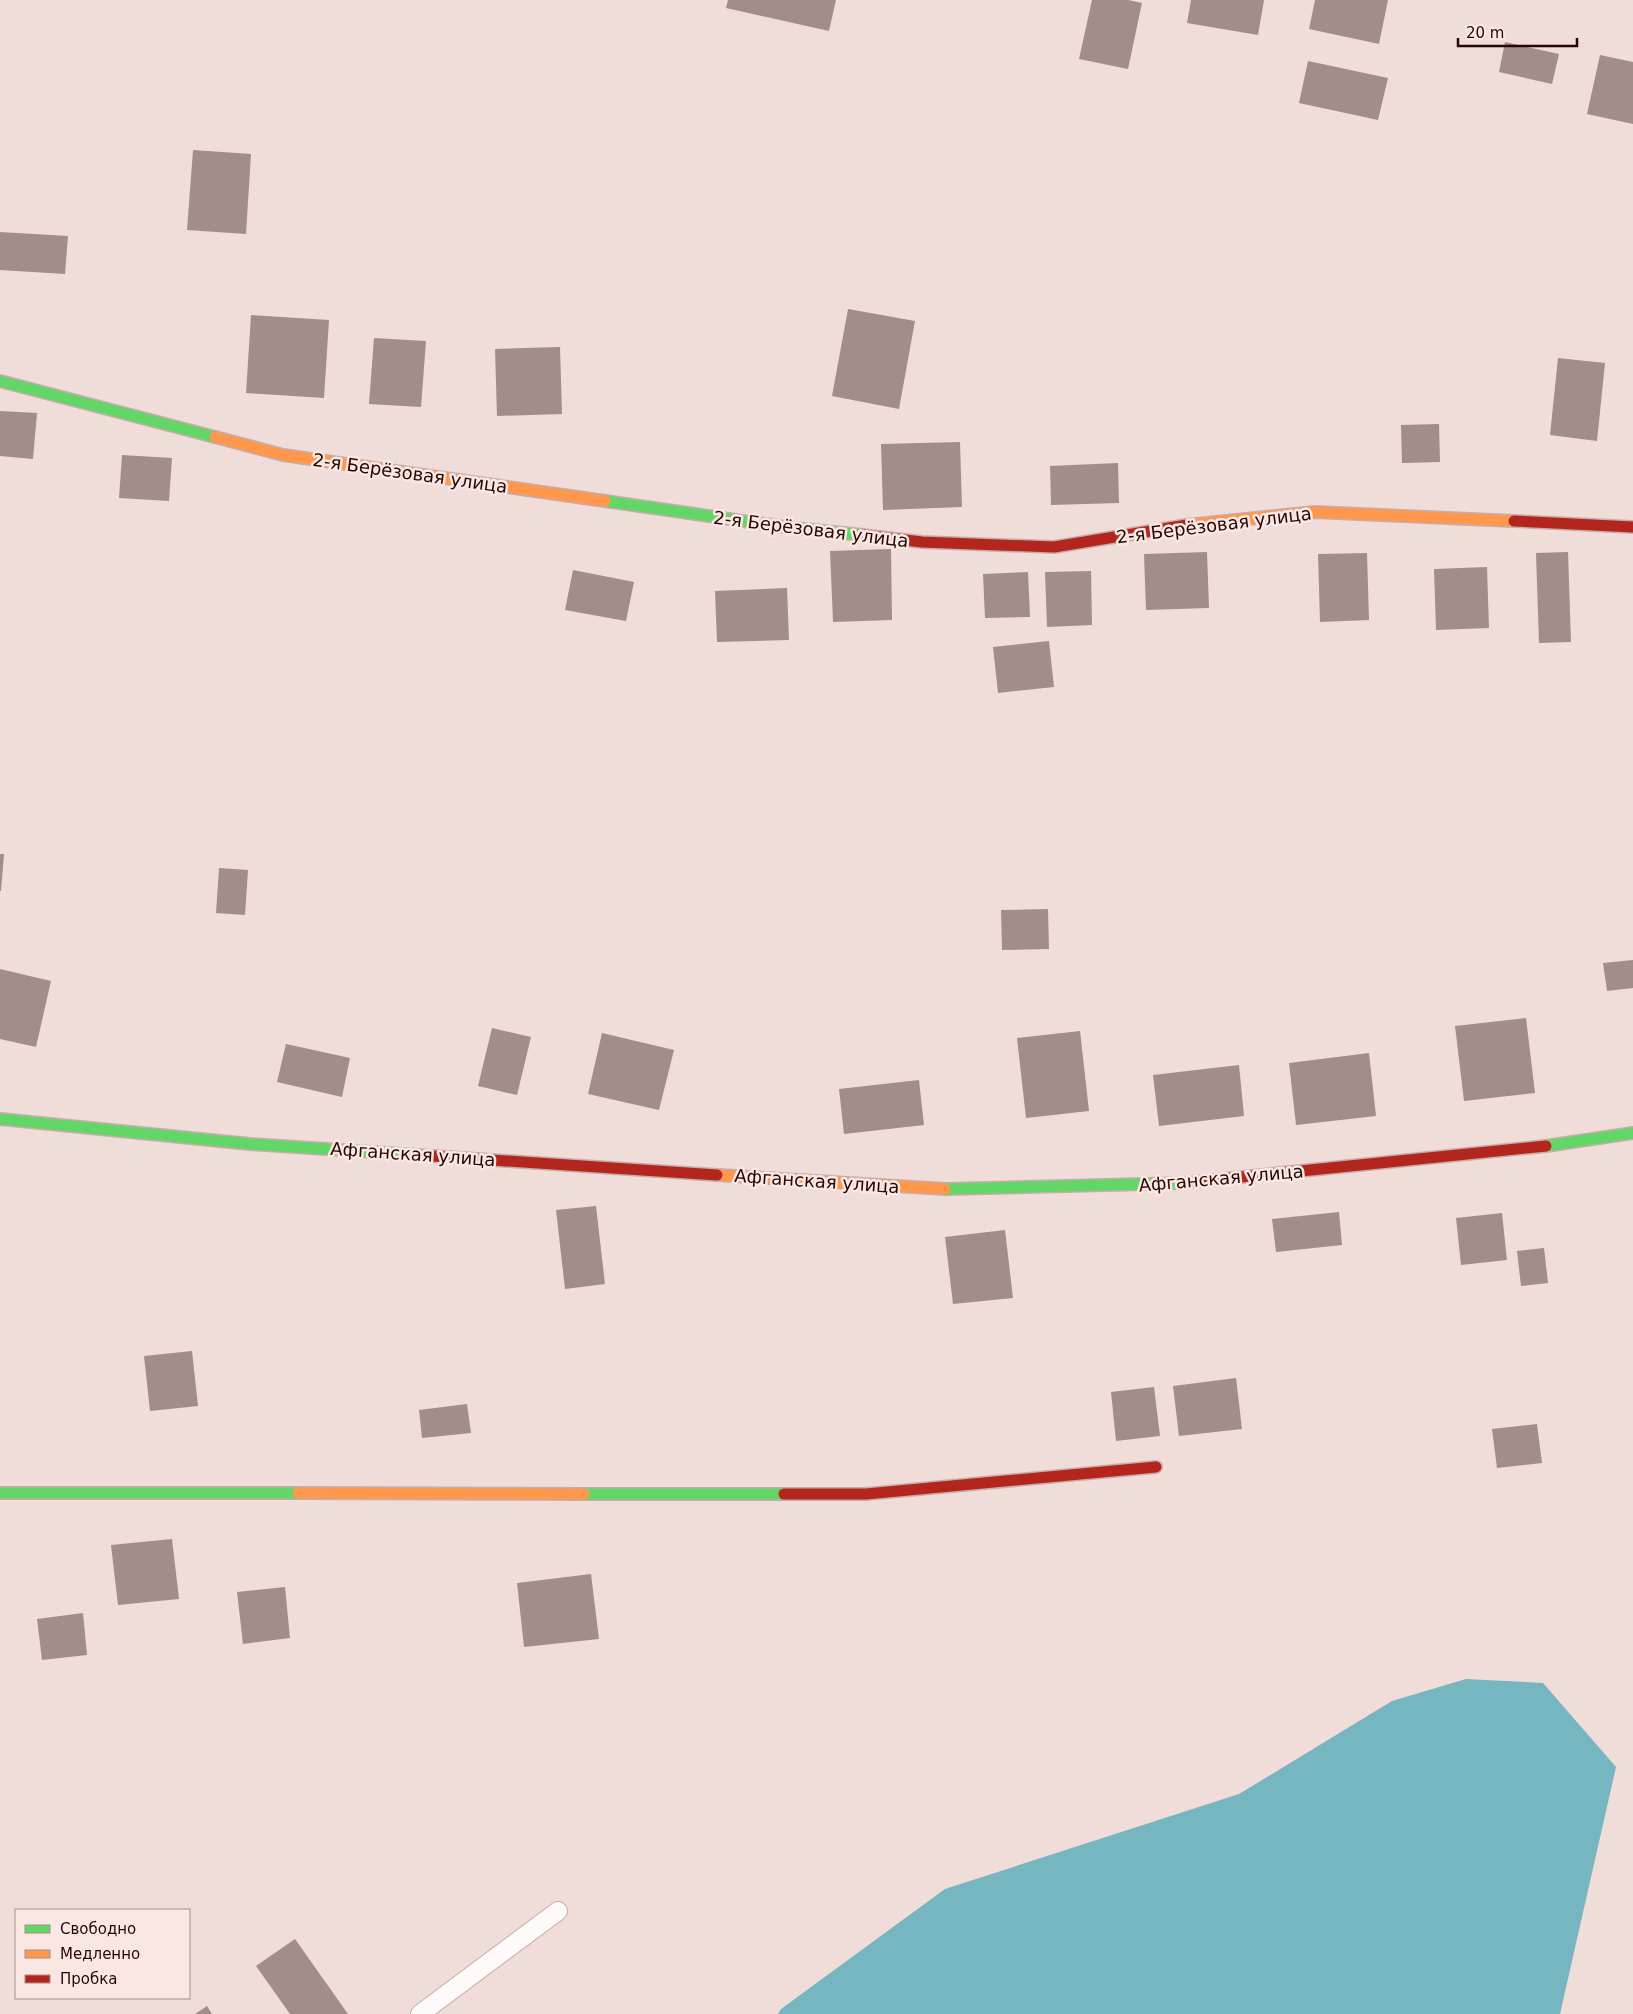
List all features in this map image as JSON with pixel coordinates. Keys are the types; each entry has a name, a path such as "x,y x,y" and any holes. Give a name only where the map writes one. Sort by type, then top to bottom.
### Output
{"street":[{"name":"2-я Берёзовая улица","path":"0,381 283,455 785,528 922,542 1054,546 1184,525 1315,512 1633,527"},
{"name":"Афганская улица","path":"0,1119 250,1144 927,1189 1166,1185 1528,1149 1633,1132"},
{"path":"0,1493 866,1494 1156,1466"}],"lane":[{"path":"420,2014 558,1911"}],"water":[{"path":"1466,1679 1543,1683 1616,1767 1560,2014 778,2014 781,2009 945,1889 1239,1794 1392,1701"}],"building":[{"path":"728,0 836,0 829,31 726,8"},
{"path":"1092,0 1128,0 1142,3 1128,69 1079,59"},
{"path":"1191,0 1264,0 1258,35 1187,23"},
{"path":"1315,0 1388,0 1379,44 1309,29"},
{"path":"1505,42 1559,54 1552,84 1499,72"},
{"path":"1600,55 1633,62 1633,124 1587,114"},
{"path":"1308,61 1388,78 1378,120 1299,103"},
{"path":"193,150 251,154 246,234 187,230"},
{"path":"0,232 68,236 65,274 0,270"},
{"path":"848,309 915,321 899,409 832,396"},
{"path":"251,315 329,320 324,398 246,393"},
{"path":"374,338 426,341 421,407 369,404"},
{"path":"560,347 562,414 497,416 495,349"},
{"path":"1558,358 1605,363 1597,441 1550,435"},
{"path":"0,411 37,413 33,459 0,456"},
{"path":"1439,424 1440,462 1402,463 1401,425"},
{"path":"960,442 962,507 883,510 881,444"},
{"path":"122,455 172,458 169,501 119,498"},
{"path":"1118,463 1119,503 1051,505 1050,466"},
{"path":"891,549 892,620 833,622 830,551"},
{"path":"1207,552 1209,608 1146,610 1144,554"},
{"path":"1568,552 1571,642 1539,643 1536,553"},
{"path":"1367,553 1369,620 1320,622 1318,554"},
{"path":"1487,567 1489,628 1436,630 1434,569"},
{"path":"573,570 634,582 626,621 565,610"},
{"path":"1091,571 1092,625 1047,627 1045,572"},
{"path":"1028,572 1030,617 985,618 983,574"},
{"path":"787,588 789,640 717,642 715,591"},
{"path":"1049,641 1054,687 998,693 993,647"},
{"path":"0,854 4,854 1,891 0,891"},
{"path":"219,868 248,870 245,915 216,913"},
{"path":"1048,909 1049,949 1002,950 1001,910"},
{"path":"1633,960 1633,988 1607,991 1603,963"},
{"path":"0,969 51,981 36,1047 0,1039"},
{"path":"1526,1018 1535,1093 1464,1101 1455,1026"},
{"path":"492,1028 531,1037 517,1095 478,1086"},
{"path":"1080,1031 1089,1111 1026,1118 1017,1038"},
{"path":"602,1033 674,1050 659,1110 588,1094"},
{"path":"286,1044 350,1058 342,1097 277,1082"},
{"path":"1369,1053 1376,1116 1296,1125 1289,1063"},
{"path":"1239,1065 1244,1116 1159,1126 1153,1075"},
{"path":"919,1080 924,1125 844,1134 839,1089"},
{"path":"596,1206 605,1284 565,1289 556,1210"},
{"path":"1339,1212 1342,1245 1276,1252 1272,1219"},
{"path":"1502,1213 1507,1260 1461,1265 1456,1218"},
{"path":"1005,1230 1013,1298 953,1304 945,1237"},
{"path":"1544,1248 1548,1283 1521,1286 1517,1251"},
{"path":"192,1351 198,1406 150,1411 144,1356"},
{"path":"1236,1378 1242,1429 1179,1436 1173,1386"},
{"path":"1154,1387 1160,1436 1116,1441 1111,1392"},
{"path":"467,1404 471,1433 422,1438 419,1410"},
{"path":"1537,1424 1542,1463 1497,1468 1492,1429"},
{"path":"172,1539 179,1599 118,1605 111,1545"},
{"path":"591,1574 599,1639 524,1647 517,1583"},
{"path":"285,1587 290,1638 243,1644 237,1592"},
{"path":"83,1613 87,1655 42,1660 37,1619"},
{"path":"295,1939 348,2014 290,2014 256,1966"},
{"path":"207,2006 212,2014 195,2014"}],"traffic: fast":[{"path":"0,381 215,437"},
{"path":"605,501 785,527 862,535"},
{"path":"0,1119 250,1144 432,1156"},
{"path":"1546,1146 1633,1133"},
{"path":"945,1189 1183,1183"},
{"path":"0,1493 298,1493"},
{"path":"584,1494 784,1494"}],"traffic: slow":[{"path":"215,437 283,455 605,501"},
{"path":"1187,525 1315,512 1514,521"},
{"path":"717,1175 945,1189"},
{"path":"298,1493 584,1494"}],"traffic: jam":[{"path":"1514,521 1633,527"},
{"path":"862,535 922,542 1054,547 1187,525"},
{"path":"1183,1183 1546,1146"},
{"path":"432,1156 717,1175"},
{"path":"784,1494 866,1494 1156,1467"}]}
